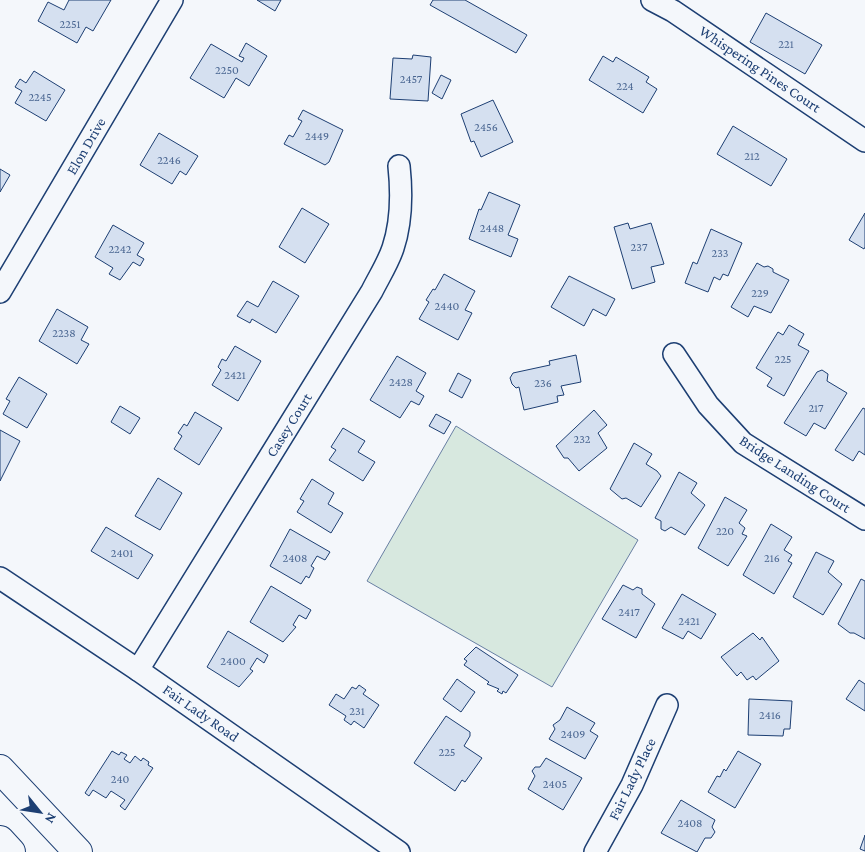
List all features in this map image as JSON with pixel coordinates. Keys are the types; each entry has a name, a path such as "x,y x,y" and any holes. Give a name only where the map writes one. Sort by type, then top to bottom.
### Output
{"main road":[{"path":"0,769 78,852"},
{"path":"0,840 11,852"}],"street":[{"name":"Elon Drive","path":"0,292 172,0"},
{"name":"Whispering Pines Court","path":"652,0 673,10 865,142"},
{"name":"Casey Court","path":"138,670 372,291 392,250 400,218 399,166"},
{"name":"Bridge Landing Court","path":"674,354 708,405 743,444 865,519"},
{"name":"Fair Lady Road","path":"0,578 138,670 399,852"},
{"name":"Fair Lady Place","path":"595,852 632,785 667,705"}],"shaded area":[{"path":"456,426 638,540 552,687 367,581"}],"building":[{"path":"69,0 111,0 93,31 86,27 77,43 38,21 48,2 64,10"},
{"path":"257,0 281,0 275,11"},
{"path":"433,0 465,0 527,35 516,53 430,5"},
{"path":"766,13 822,45 805,74 750,42"},
{"path":"246,43 267,56 249,86 236,78 224,98 190,78 211,44 242,62 244,58 239,56"},
{"path":"413,55 431,57 428,101 390,99 393,58 412,59"},
{"path":"603,56 613,62 616,57 649,77 646,82 657,89 643,113 589,80"},
{"path":"34,71 65,90 46,121 15,103 22,91 15,87 20,79 26,83"},
{"path":"441,75 451,80 442,99 432,93"},
{"path":"493,100 513,142 481,157 474,141 471,142 461,114"},
{"path":"303,110 343,130 329,162 325,165 284,144 289,135 293,137 302,121 298,119"},
{"path":"733,126 787,159 771,186 717,154"},
{"path":"159,133 198,156 186,175 180,171 172,184 140,165"},
{"path":"0,169 10,175 0,192"},
{"path":"489,192 520,205 508,235 518,239 511,257 469,239 479,209 481,210"},
{"path":"302,208 329,224 305,263 279,247"},
{"path":"865,213 865,247 864,249 849,240"},
{"path":"628,223 630,229 651,223 664,264 651,267 655,282 632,289 614,227"},
{"path":"113,225 144,243 137,255 144,259 140,266 133,262 120,280 109,274 113,268 95,257"},
{"path":"711,229 742,243 728,276 723,274 720,280 714,277 708,292 685,283 693,262 697,264"},
{"path":"757,263 764,267 768,266 773,269 773,272 789,280 771,313 754,306 748,317 731,307"},
{"path":"444,274 475,291 465,310 472,313 458,340 419,319 429,302 426,300 433,289 435,290"},
{"path":"569,276 615,299 606,316 593,309 584,326 551,307"},
{"path":"273,281 299,296 276,333 252,319 250,323 237,316 247,301 258,307"},
{"path":"57,309 88,327 81,340 89,344 77,364 39,341"},
{"path":"789,325 804,334 798,345 809,351 784,396 767,386 772,378 756,368 778,332 783,335"},
{"path":"235,346 261,361 238,401 212,385 221,370 218,367 222,359 226,361"},
{"path":"576,355 581,382 561,386 564,395 557,396 558,402 524,410 519,387 516,388 512,384 510,378 513,373 550,365 549,361"},
{"path":"397,356 426,373 416,391 424,396 419,405 411,401 400,418 370,400"},
{"path":"822,370 828,374 827,381 847,393 825,429 814,423 806,436 784,423 817,372"},
{"path":"458,373 471,380 462,398 449,391"},
{"path":"19,377 47,394 27,428 3,414 10,401 6,399"},
{"path":"120,406 140,418 130,434 111,422"},
{"path":"863,408 865,409 865,455 859,451 853,461 835,450"},
{"path":"594,410 607,425 598,433 607,448 579,471 568,458 564,458 556,446"},
{"path":"195,412 222,428 199,465 174,449 182,436 178,433 184,424 187,426"},
{"path":"436,414 451,422 444,434 429,426"},
{"path":"343,428 365,441 358,452 375,462 363,481 329,460 336,450 331,447"},
{"path":"0,430 20,441 0,481"},
{"path":"634,443 652,454 646,464 661,476 641,507 626,498 622,499 610,489"},
{"path":"679,472 697,483 691,493 705,505 685,535 671,527 665,531 661,529 661,521 655,518"},
{"path":"158,478 182,493 160,530 135,516"},
{"path":"312,479 334,493 328,504 343,513 331,533 297,512 304,501 300,499"},
{"path":"725,497 747,510 739,523 745,528 742,534 747,536 728,566 698,548"},
{"path":"771,524 792,537 784,550 792,555 788,561 792,563 774,594 743,575"},
{"path":"106,527 153,555 138,579 91,551"},
{"path":"290,529 330,552 325,560 317,556 311,566 314,568 309,578 306,576 301,584 270,566"},
{"path":"816,552 834,561 828,572 842,584 823,615 793,597"},
{"path":"861,579 865,581 865,639 850,633 838,624"},
{"path":"623,585 633,590 637,587 642,589 642,594 655,604 636,638 602,619"},
{"path":"271,586 311,610 306,619 299,615 293,625 296,627 283,642 250,622"},
{"path":"682,594 716,614 701,639 688,631 683,639 662,628"},
{"path":"228,631 268,655 264,663 257,658 250,669 253,671 239,687 207,667"},
{"path":"753,633 760,640 762,637 779,661 756,680 753,676 747,680 741,672 737,676 721,657"},
{"path":"476,647 518,675 506,693 503,691 502,694 497,691 499,689 487,684 489,682 464,665 467,661 464,659"},
{"path":"457,679 475,692 461,712 443,699"},
{"path":"859,680 865,684 865,711 846,699"},
{"path":"359,685 366,690 363,694 379,705 364,728 354,721 351,725 344,720 346,716 329,705 336,694 344,699 352,687 356,689"},
{"path":"749,699 792,701 790,729 784,729 783,736 748,735"},
{"path":"567,707 595,723 590,731 598,736 585,759 549,739 555,729 553,725 560,720"},
{"path":"446,716 470,732 470,736 464,746 482,758 465,782 462,780 455,791 414,763"},
{"path":"112,751 119,755 121,752 127,755 124,759 130,763 135,756 141,761 143,758 153,768 125,810 120,806 125,800 111,791 106,798 93,790 89,796 85,793"},
{"path":"738,751 761,764 735,808 708,792 717,776 720,777 724,769 726,771"},
{"path":"546,758 582,778 563,810 528,789 535,776 532,771 535,767 540,767"},
{"path":"681,800 715,820 712,827 715,832 711,838 705,838 697,852 661,833"},
{"path":"865,835 865,851 860,849"}]}
